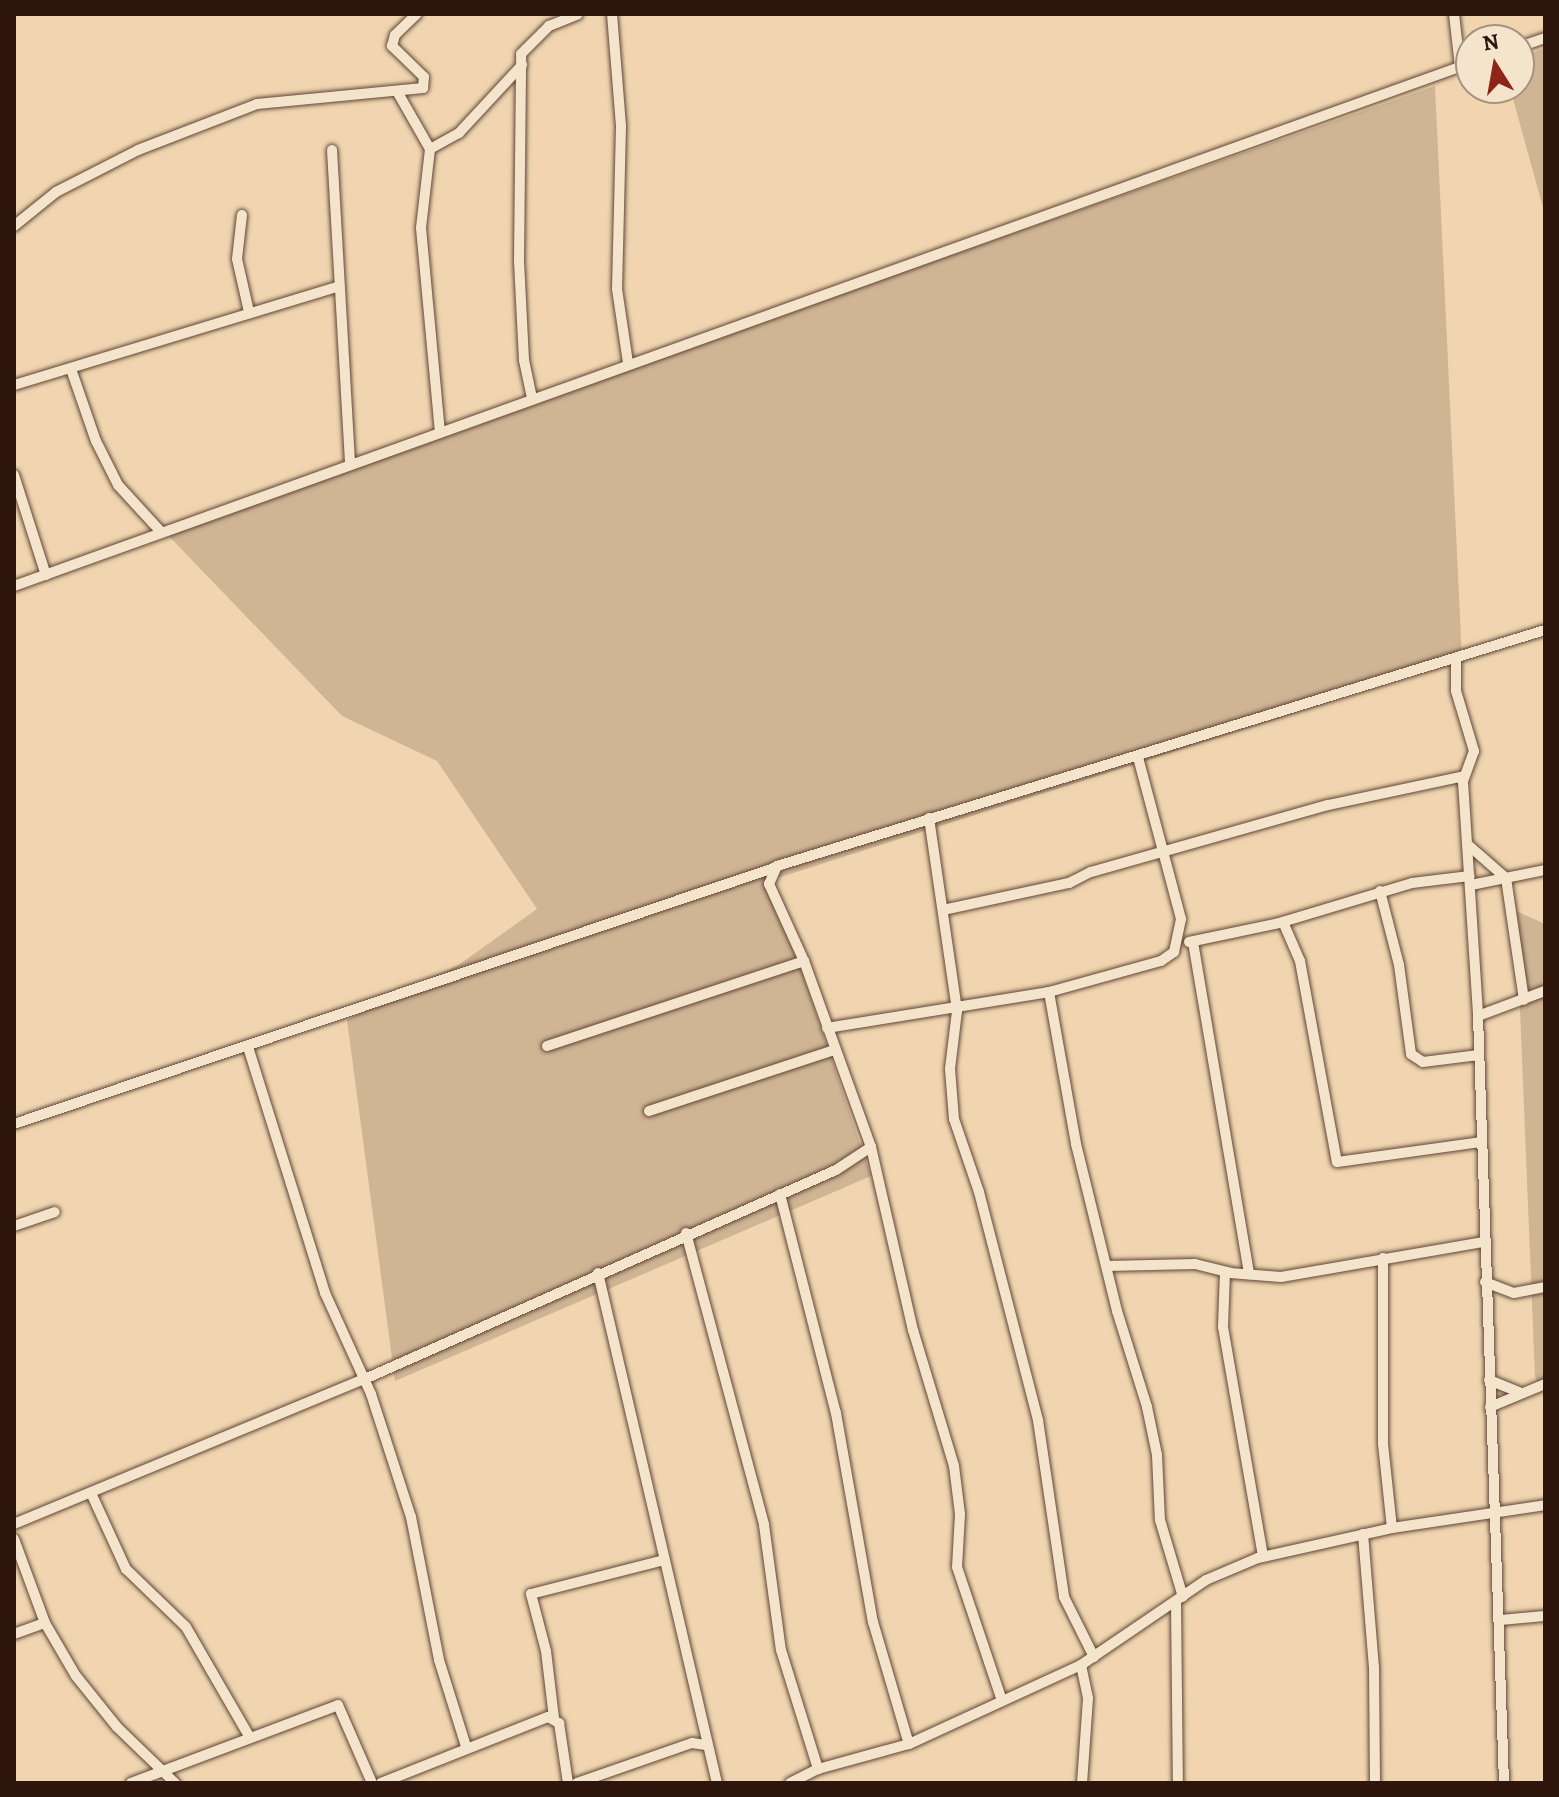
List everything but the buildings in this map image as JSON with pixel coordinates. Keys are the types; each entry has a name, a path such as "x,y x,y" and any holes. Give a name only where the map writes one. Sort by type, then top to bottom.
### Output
{"street":[{"path":"14,226 56,192 138,150 257,104 331,94 412,93 427,83 392,46 395,35 417,14"},
{"path":"430,149 459,133 549,26 578,14"},
{"path":"612,14 621,126 617,289 628,363"},
{"path":"520,61 519,262 524,360 532,398"},
{"path":"14,586 628,363 1455,69"},
{"path":"398,93 430,149 421,228 440,431"},
{"path":"332,150 350,464"},
{"path":"242,215 237,259 249,312"},
{"path":"14,385 339,286"},
{"path":"71,369 96,441 118,485 161,532"},
{"path":"14,475 46,575"},
{"path":"14,1124 248,1047 611,919 929,818 1138,757 1545,630"},
{"path":"1456,658 1456,691 1474,744 1464,776 1478,1016 1504,1783"},
{"path":"1138,757 1181,919 1179,944"},
{"path":"943,910 1069,883 1091,872 1165,854 1328,805 1464,776"},
{"path":"929,818 957,1011 950,1069 954,1119 979,1192 1038,1420 1064,1597 1094,1657"},
{"path":"1467,844 1506,878 1524,1000"},
{"path":"774,868 769,884 804,961 871,1147 913,1330 954,1466 960,1514 957,1567 1002,1701"},
{"path":"827,1028 957,1011 1049,992 1161,961 1179,944 1283,922 1380,891 1506,878 1545,870"},
{"path":"1380,891 1399,965 1411,1054 1423,1062 1479,1055"},
{"path":"1283,922 1300,961 1337,1162 1481,1142"},
{"path":"1193,942 1249,1274"},
{"path":"547,1046 804,961"},
{"path":"1478,1016 1545,991"},
{"path":"1049,992 1076,1144 1147,1407 1157,1455 1160,1520 1179,1599 1178,1783"},
{"path":"248,1047 325,1293 371,1394 411,1517 439,1660 466,1746"},
{"path":"649,1111 834,1050"},
{"path":"14,1524 362,1380 686,1233 836,1170 871,1147"},
{"path":"780,1194 839,1428 873,1622 909,1744"},
{"path":"14,1226 55,1212"},
{"path":"686,1233 764,1525 781,1650 818,1769"},
{"path":"1107,1266 1195,1264 1225,1272 1292,1275 1484,1242"},
{"path":"1383,1258 1383,1444 1392,1528"},
{"path":"1225,1272 1223,1327 1263,1557"},
{"path":"598,1273 664,1560 673,1580 706,1745 717,1783"},
{"path":"1485,1282 1514,1293 1545,1287"},
{"path":"1489,1380 1519,1392"},
{"path":"1490,1407 1519,1392 1545,1384"},
{"path":"91,1493 126,1569 186,1627 249,1736"},
{"path":"790,1783 806,1779 818,1769 909,1744 1081,1665 1206,1580 1263,1557 1392,1528 1545,1505"},
{"path":"1363,1534 1374,1667 1375,1783"},
{"path":"14,1539 45,1623 91,1696 175,1783"},
{"path":"568,1783 559,1723 554,1718 546,1651 531,1594 664,1560"},
{"path":"1500,1620 1545,1616"},
{"path":"14,1634 45,1623"},
{"path":"1081,1665 1088,1698 1082,1783"},
{"path":"131,1783 162,1767 338,1705 372,1783"},
{"path":"381,1783 466,1746 554,1718"},
{"path":"577,1783 692,1743 706,1745"}],"shaded area":[{"path":"1545,48 1545,215 1514,104 1535,104 1535,52"},
{"path":"1435,86 1462,660 771,880 871,1176 395,1381 347,1020 460,964 537,909 437,761 342,716 163,530"},
{"path":"1516,911 1545,924 1545,1395 1535,1377"}]}
